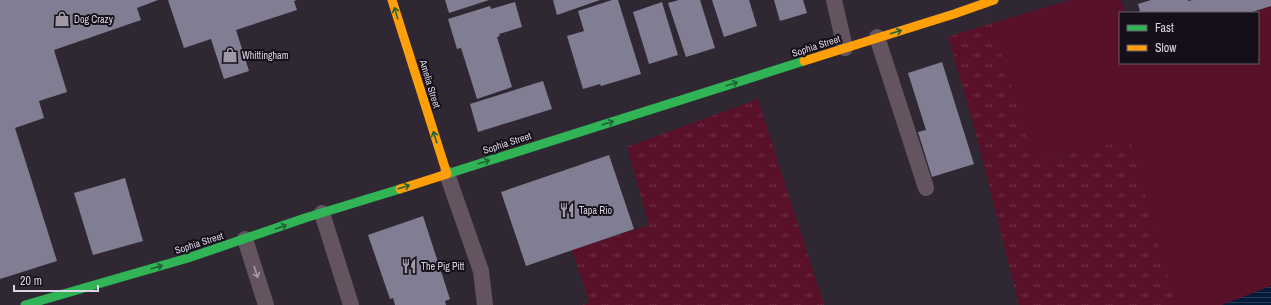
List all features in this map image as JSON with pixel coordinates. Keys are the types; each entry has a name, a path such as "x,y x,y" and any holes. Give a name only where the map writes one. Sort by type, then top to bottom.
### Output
{"main road":[{"name":"Amelia Street","path":"392,0 447,174"},
{"name":"Sophia Street","path":"25,305 188,258 322,213 954,14 994,0"}],"lane":[{"path":"834,0 845,48"},
{"path":"877,38 926,188"},
{"path":"447,174 481,271 485,305"},
{"path":"322,213 351,305"},
{"path":"245,239 266,305"}],"green space":[{"path":"1071,0 1121,0 1125,12 1119,12 1119,64 1259,64 1259,12 1252,12 1271,6 1271,286 1222,305 1176,305 1130,140 1034,160 992,23"},
{"path":"992,23 1035,160 1130,140 1176,305 1019,305 974,126 948,37"},
{"path":"758,99 824,305 582,305 589,302 572,250 649,225 627,147"}],"water":[{"path":"1271,286 1271,305 1222,305"}],"building":[{"path":"0,0 158,0 137,8 141,20 54,50 67,92 39,101 44,118 15,128 57,261 0,279"},
{"path":"168,0 297,0 294,1 297,10 236,30 249,71 224,79 211,39 184,48"},
{"path":"445,0 489,0 449,13"},
{"path":"553,0 600,0 557,15"},
{"path":"612,0 618,0 641,74 601,86 600,84 583,89 567,36 584,31 578,11"},
{"path":"679,0 700,0 715,48 686,57 668,3"},
{"path":"712,0 749,0 757,26 724,37"},
{"path":"774,0 803,0 807,13 780,21"},
{"path":"1151,0 1271,0 1271,6 1252,12 1138,12 1140,11 1138,4"},
{"path":"515,2 522,27 499,34 500,36 497,37 512,87 477,99 461,48 457,49 448,19 490,6 491,9"},
{"path":"662,2 678,55 649,64 633,12"},
{"path":"942,62 974,164 932,177 918,132 926,130 908,73"},
{"path":"543,81 552,109 478,132 470,104"},
{"name":"Tapa Rio","path":"609,155 634,229 526,266 501,192"},
{"path":"125,178 143,241 93,255 74,193"},
{"name":"The Pig Pitt","path":"423,216 450,299 445,301 446,305 395,305 393,298 390,299 368,235"}],"traffic: fast":[{"path":"447,174 804,61"},
{"path":"25,305 188,258 305,218 400,189"}],"traffic: slow":[{"path":"392,0 447,174 400,189"},
{"path":"804,61 994,0"}],"place":[{"name":"Dog Crazy","path":"62,19"},
{"name":"Whittingham","path":"230,55"},
{"name":"Tapa Rio","path":"567,210"},
{"name":"The Pig Pitt","path":"409,266"}]}
